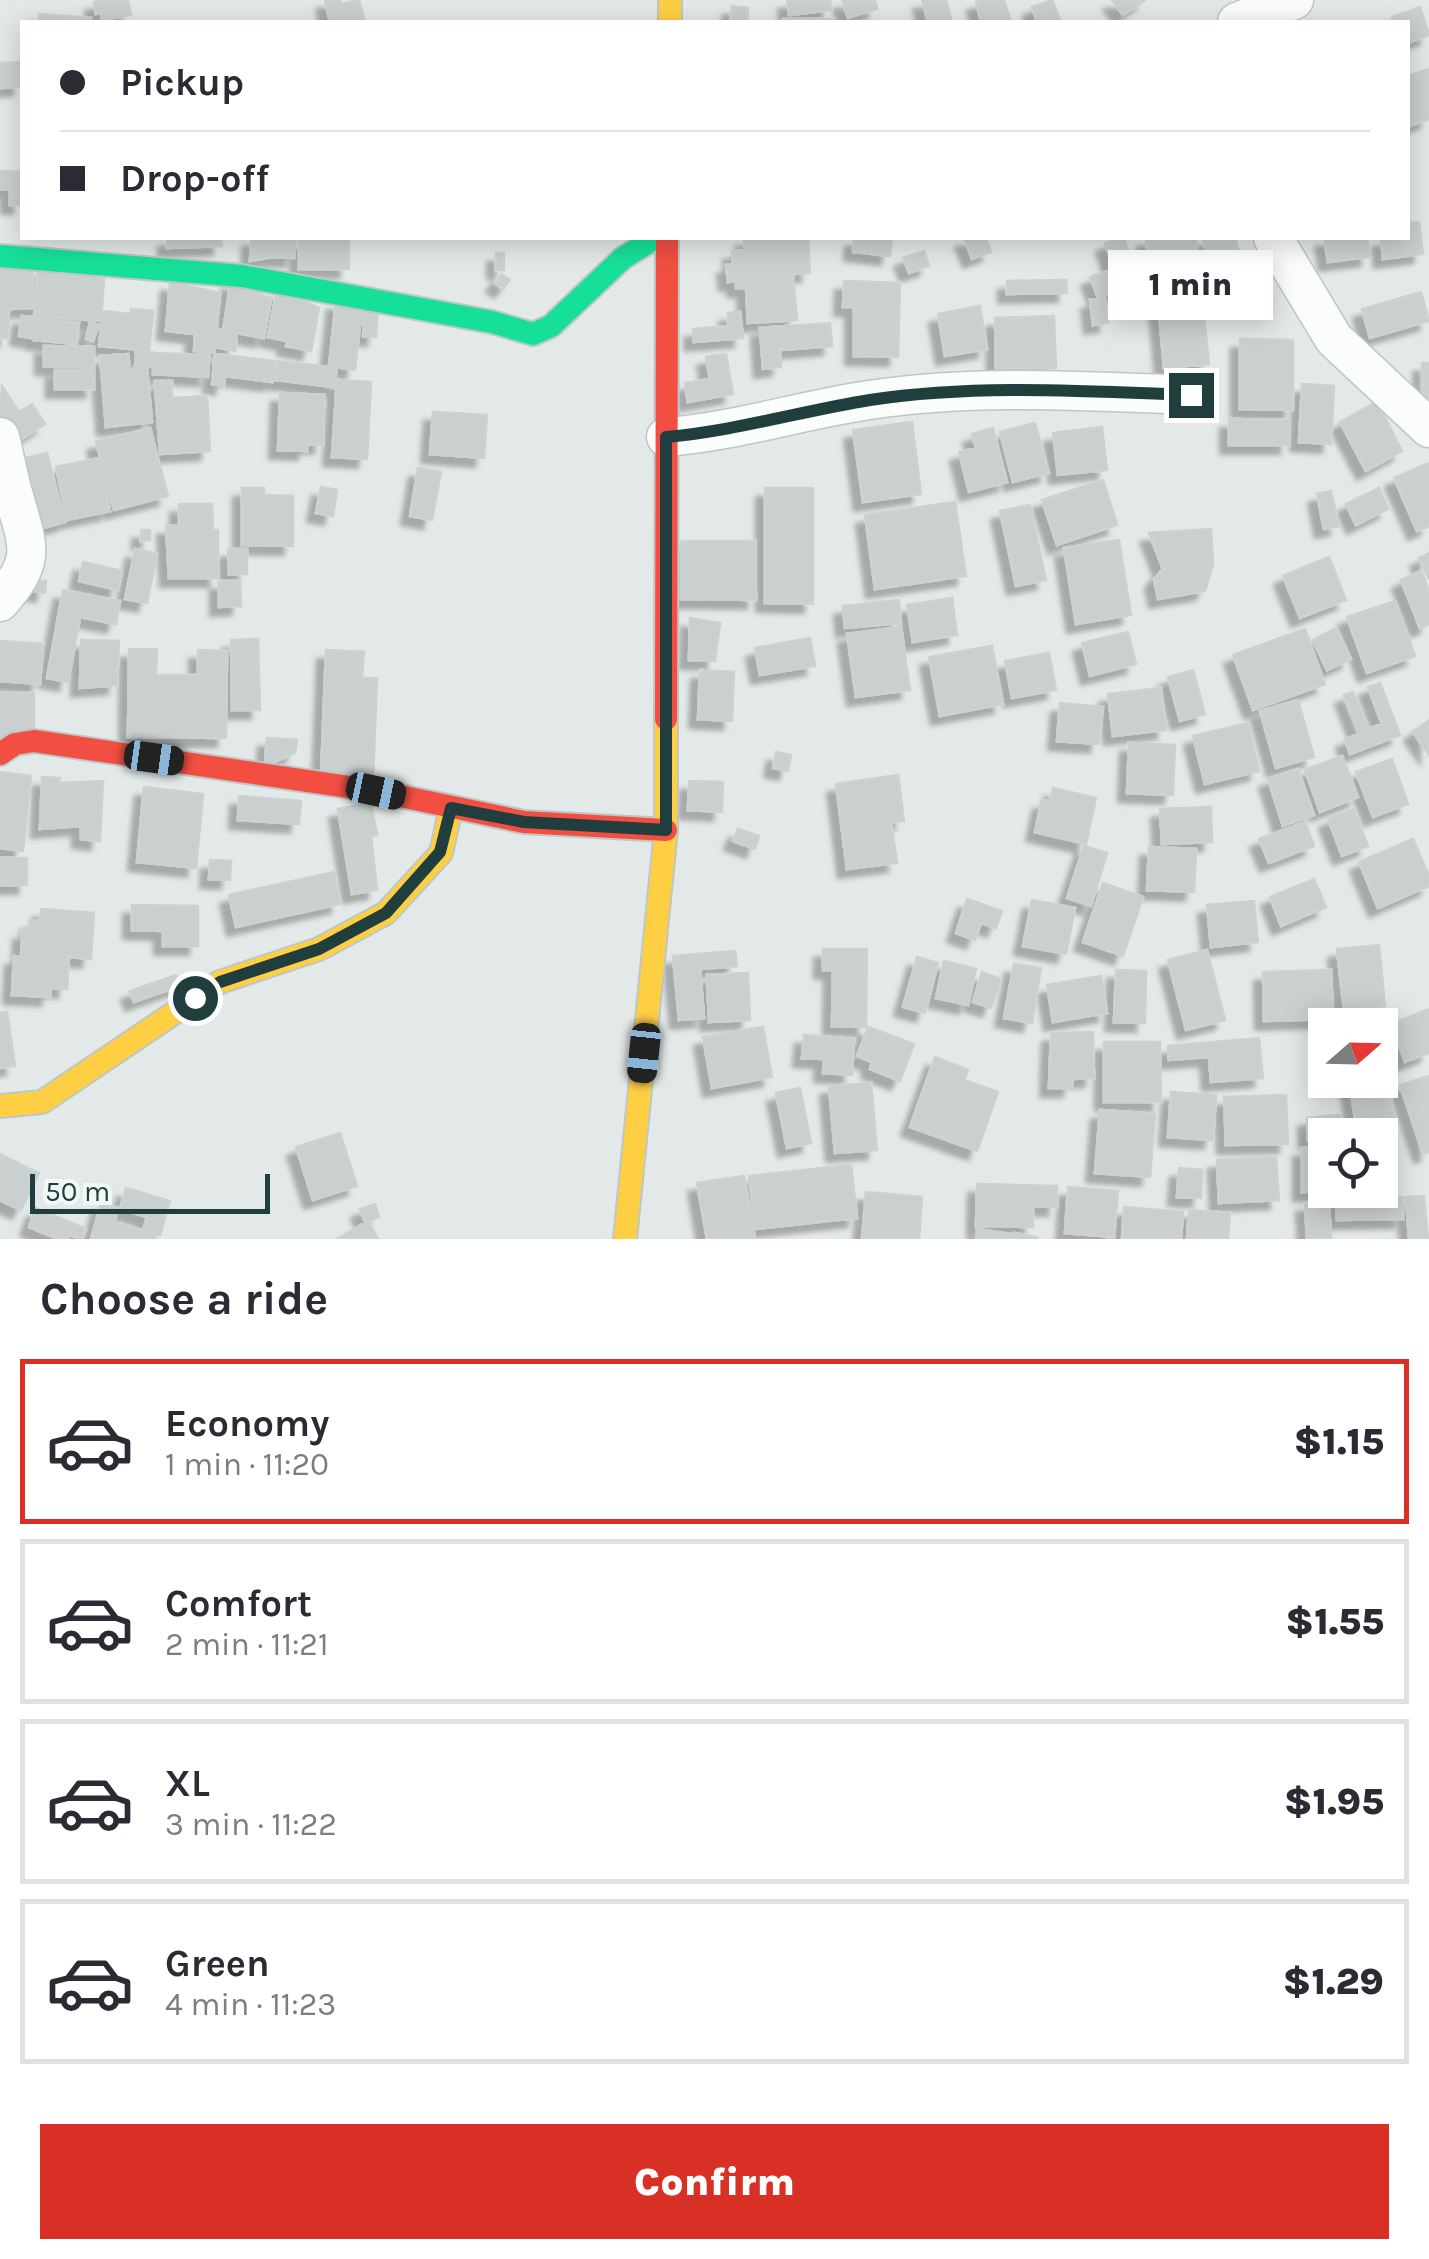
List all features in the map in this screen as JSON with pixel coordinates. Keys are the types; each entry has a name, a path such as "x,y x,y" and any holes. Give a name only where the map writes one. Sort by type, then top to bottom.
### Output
{"street":[{"path":"1242,20 1294,0"},
{"path":"0,256 242,276 492,322 533,334 551,326 623,258 652,240"},
{"path":"625,1239 666,830 667,240"},
{"path":"1275,240 1334,339 1429,428"},
{"path":"666,437 870,400 957,390 1191,395"},
{"path":"0,437 28,544 16,584 0,602"},
{"path":"0,754 16,744 34,741 376,791 524,822 666,830"},
{"path":"0,1106 42,1102 220,982 319,949 386,913 440,852 451,808"}],"building":[{"path":"128,0 131,15 102,20 101,13 96,14 94,2"},
{"path":"325,0 340,0 341,4 359,0 364,20 330,20"},
{"path":"787,0 830,0 831,10 789,15"},
{"path":"842,0 875,0 877,9 848,18"},
{"path":"922,0 946,0 951,20 927,20"},
{"path":"1004,0 1010,20 980,20 976,2"},
{"path":"1052,0 1060,20 1036,20 1032,7"},
{"path":"1112,0 1145,0 1123,15"},
{"path":"732,6 748,8 747,20 730,20"},
{"path":"1420,7 1429,35 1410,42 1410,20 1392,17"},
{"path":"39,14 91,18 90,20 39,20"},
{"path":"20,62 20,87 0,88 0,63"},
{"path":"1429,69 1429,119 1410,126 1410,75"},
{"path":"0,171 20,172 20,205 10,205 10,189 0,189"},
{"path":"1419,222 1423,254 1383,259 1381,240 1410,240 1410,223"},
{"path":"167,240 221,240 222,246 167,248"},
{"path":"251,240 296,240 294,258 250,261"},
{"path":"299,240 349,240 349,269 299,269"},
{"path":"744,240 808,240 810,273 793,274 797,320 748,323 746,288 736,288 736,281 728,282 726,265 733,264 732,251 745,250"},
{"path":"854,240 892,240 890,256 853,252"},
{"path":"965,240 987,240 991,252 972,259"},
{"path":"1125,240 1139,284 1098,298 1090,277 1114,269 1105,243"},
{"path":"1146,240 1196,240 1200,285 1149,288"},
{"path":"1203,240 1236,240 1245,273 1215,281"},
{"path":"1324,240 1367,240 1370,257 1328,262"},
{"path":"924,251 929,266 909,273 903,258"},
{"path":"496,253 504,253 504,270 496,270"},
{"path":"38,267 104,279 101,321 34,316"},
{"path":"0,268 33,268 33,308 9,309 8,338 0,338"},
{"path":"502,274 510,280 503,289 495,283"},
{"path":"231,280 271,299 264,338 237,333 235,351 215,347 219,329 223,331"},
{"path":"1066,280 1067,293 1007,294 1007,281"},
{"path":"844,281 900,283 898,357 854,356 854,307 843,307"},
{"path":"170,282 220,293 214,353 194,351 195,334 166,331"},
{"path":"277,289 319,308 311,351 268,337"},
{"path":"1421,292 1429,321 1370,338 1362,309"},
{"path":"1202,297 1209,364 1164,368 1158,301"},
{"path":"1105,299 1108,323 1093,325 1090,300"},
{"path":"336,301 378,308 376,337 363,336 364,325 360,324 355,370 329,366"},
{"path":"980,306 987,349 945,356 938,314"},
{"path":"131,309 153,311 149,351 99,346 103,311 130,314"},
{"path":"740,312 743,338 694,342 693,329 728,326 728,313"},
{"path":"22,316 34,317 31,338 19,336"},
{"path":"1054,316 1056,368 996,369 995,318"},
{"path":"35,319 79,323 76,344 34,340"},
{"path":"90,323 99,325 93,341 86,339"},
{"path":"830,323 832,346 780,350 781,367 763,369 760,328"},
{"path":"1240,339 1293,340 1293,410 1240,409"},
{"path":"44,346 94,347 94,367 44,366"},
{"path":"136,351 153,352 152,367 135,366"},
{"path":"154,353 209,355 208,377 153,374"},
{"path":"128,354 130,369 147,368 152,422 106,427 100,356"},
{"path":"215,354 274,361 272,382 225,376 224,386 212,384"},
{"path":"726,354 733,394 688,402 685,383 710,379 706,357"},
{"path":"277,361 337,368 334,387 275,380"},
{"path":"1422,363 1429,363 1429,407 1424,408"},
{"path":"55,370 94,370 94,389 55,389"},
{"path":"337,380 371,382 367,459 332,457"},
{"path":"155,381 172,381 172,398 156,398"},
{"path":"1302,384 1334,386 1331,444 1299,442"},
{"path":"2,386 19,412 32,404 45,424 14,444 0,420"},
{"path":"280,393 324,395 323,445 307,444 307,451 278,450"},
{"path":"207,396 210,451 160,454 156,399"},
{"path":"1377,402 1402,451 1366,471 1340,422"},
{"path":"433,412 487,415 484,458 430,454"},
{"path":"1229,419 1289,420 1289,445 1229,445"},
{"path":"912,422 921,494 863,502 853,430"},
{"path":"1035,423 1049,473 1013,482 1000,432"},
{"path":"1102,427 1107,470 1058,475 1053,433"},
{"path":"150,428 168,496 114,510 96,442"},
{"path":"993,428 1007,482 969,492 959,452 976,448 972,434"},
{"path":"47,453 65,522 40,529 22,459"},
{"path":"99,458 110,511 67,520 56,467"},
{"path":"1429,463 1429,526 1417,531 1394,478"},
{"path":"418,468 441,472 432,520 410,516"},
{"path":"1103,480 1117,525 1057,545 1042,500"},
{"path":"321,487 337,490 333,516 316,513"},
{"path":"242,488 264,488 264,495 293,496 293,546 242,545"},
{"path":"765,488 813,488 813,604 765,603"},
{"path":"1379,488 1388,509 1356,525 1346,504"},
{"path":"1331,491 1339,526 1324,529 1317,494"},
{"path":"955,502 966,576 875,589 865,515"},
{"path":"179,504 212,504 213,530 218,530 218,578 169,578 166,526 179,526"},
{"path":"1030,505 1046,580 1016,586 1000,511"},
{"path":"1211,529 1213,564 1205,591 1158,599 1154,579 1163,569 1149,533"},
{"path":"141,530 150,530 150,540 141,541"},
{"path":"1119,540 1131,615 1076,624 1064,548"},
{"path":"681,541 755,541 756,600 681,599"},
{"path":"135,549 157,554 147,603 125,599"},
{"path":"228,549 247,549 247,574 229,574"},
{"path":"1429,553 1429,579 1419,558"},
{"path":"1329,557 1346,600 1300,618 1283,576"},
{"path":"83,562 122,571 118,590 79,581"},
{"path":"1421,571 1429,591 1429,624 1420,628 1401,580"},
{"path":"35,580 46,581 45,593 34,591"},
{"path":"219,581 240,581 241,606 219,607"},
{"path":"63,590 120,601 116,624 80,617 68,682 47,678"},
{"path":"952,598 957,635 913,642 907,605"},
{"path":"899,600 901,623 845,628 843,606"},
{"path":"1395,601 1415,656 1367,673 1347,617"},
{"path":"690,618 720,623 715,661 689,660"},
{"path":"901,627 910,690 856,697 847,634"},
{"path":"1336,628 1351,659 1327,670 1313,640"},
{"path":"1305,629 1325,684 1253,710 1233,655"},
{"path":"1128,632 1136,664 1090,676 1082,643"},
{"path":"810,638 815,666 760,675 755,648"},
{"path":"258,639 260,710 232,710 231,640"},
{"path":"81,640 119,641 117,685 80,688"},
{"path":"0,641 43,644 40,684 0,681"},
{"path":"992,646 1003,704 940,716 929,657"},
{"path":"129,649 157,649 156,675 198,675 198,650 227,651 226,738 128,737"},
{"path":"326,650 364,652 362,678 377,678 373,781 321,778"},
{"path":"1049,653 1056,690 1012,698 1005,661"},
{"path":"700,670 734,672 732,721 698,719"},
{"path":"1193,670 1205,714 1180,721 1168,677"},
{"path":"1380,683 1400,735 1350,754 1345,739 1359,734 1344,695 1353,692 1368,729 1382,724 1368,687"},
{"path":"1161,688 1166,730 1113,736 1108,694"},
{"path":"0,693 34,693 34,740 0,740"},
{"path":"1298,700 1314,757 1276,768 1260,711"},
{"path":"1060,703 1103,707 1099,744 1057,741"},
{"path":"1429,720 1429,755 1413,732"},
{"path":"1248,723 1259,771 1205,784 1193,736"},
{"path":"267,738 297,740 295,753 265,766"},
{"path":"1129,743 1175,745 1173,795 1127,793"},
{"path":"776,752 791,755 788,771 773,768"},
{"path":"1342,756 1358,797 1320,812 1305,770"},
{"path":"1392,759 1408,804 1373,817 1356,772"},
{"path":"1298,769 1314,815 1283,826 1268,779"},
{"path":"0,772 31,776 23,851 0,848"},
{"path":"898,775 904,821 891,822 897,863 847,869 836,784"},
{"path":"42,777 60,778 59,783 103,781 100,841 81,839 81,826 40,829"},
{"path":"689,781 723,782 722,812 688,810"},
{"path":"144,787 203,794 196,868 137,862"},
{"path":"1053,788 1096,798 1086,844 1035,832 1042,800 1050,801"},
{"path":"239,796 301,801 299,824 238,820"},
{"path":"371,803 377,835 371,836 377,890 352,894 338,809"},
{"path":"1211,807 1212,842 1162,844 1160,809"},
{"path":"1354,809 1368,846 1342,856 1328,819"},
{"path":"1305,822 1314,846 1269,863 1259,839"},
{"path":"738,829 759,836 755,849 733,841"},
{"path":"1413,839 1429,876 1429,886 1378,908 1359,862"},
{"path":"1084,846 1107,853 1091,906 1067,898"},
{"path":"1149,847 1196,849 1194,892 1147,890"},
{"path":"0,858 27,858 27,885 0,885"},
{"path":"210,860 231,861 230,880 209,879"},
{"path":"334,872 340,904 236,927 229,895"},
{"path":"1314,879 1326,907 1281,926 1270,897"},
{"path":"1103,883 1143,897 1123,956 1083,942"},
{"path":"967,899 1002,911 996,928 981,923 975,940 956,933"},
{"path":"1032,900 1075,908 1066,954 1023,946"},
{"path":"1254,901 1258,942 1211,947 1207,905"},
{"path":"132,905 198,906 198,946 163,946 163,931 132,930"},
{"path":"41,909 94,913 91,959 69,957 67,989 51,988 50,997 12,995 14,956 21,957 22,931 29,931 30,921 40,921"},
{"path":"1379,945 1385,1006 1344,1008 1337,949"},
{"path":"823,949 867,949 866,1027 832,1026 833,970 823,970"},
{"path":"1207,950 1225,1020 1186,1030 1168,960"},
{"path":"735,951 737,966 700,969 704,1018 679,1020 673,956"},
{"path":"917,957 938,963 925,1013 903,1007"},
{"path":"944,961 976,969 968,1005 936,998"},
{"path":"1014,964 1041,968 1032,1023 1004,1018"},
{"path":"1116,970 1146,971 1145,1023 1114,1022"},
{"path":"1331,970 1333,1008 1308,1008 1308,1020 1264,1021 1263,972"},
{"path":"982,972 1001,979 991,1008 973,1002"},
{"path":"748,973 750,1020 709,1022 707,975"},
{"path":"176,975 180,986 134,1002 130,991"},
{"path":"1101,976 1107,1013 1053,1022 1047,985"},
{"path":"1429,1009 1429,1053 1405,1062 1398,1043 1398,1021"},
{"path":"7,1012 15,1066 0,1068 0,1013"},
{"path":"763,1027 772,1077 712,1088 703,1037"},
{"path":"868,1027 914,1044 900,1081 870,1069 872,1062 857,1056"},
{"path":"1093,1032 1094,1078 1072,1079 1072,1088 1049,1088 1051,1033"},
{"path":"804,1035 854,1039 852,1075 823,1073 824,1059 802,1058"},
{"path":"1259,1038 1263,1078 1211,1082 1209,1057 1169,1060 1168,1046"},
{"path":"1104,1042 1160,1042 1161,1102 1104,1102"},
{"path":"935,1057 968,1070 964,1080 998,1092 977,1151 910,1127"},
{"path":"1429,1076 1429,1152 1423,1154 1400,1085"},
{"path":"871,1083 877,1150 835,1153 829,1086"},
{"path":"800,1088 811,1143 787,1148 776,1093"},
{"path":"1171,1092 1216,1095 1213,1140 1168,1137"},
{"path":"1286,1095 1288,1144 1226,1145 1224,1097"},
{"path":"1352,1098 1391,1098 1394,1118 1355,1118"},
{"path":"1100,1110 1155,1114 1150,1177 1095,1173"},
{"path":"340,1133 357,1186 313,1200 296,1147"},
{"path":"1302,1148 1308,1148 1308,1192 1302,1192"},
{"path":"0,1154 39,1173 21,1210 0,1200"},
{"path":"1276,1157 1279,1200 1219,1203 1217,1160"},
{"path":"851,1165 857,1218 755,1229 749,1176"},
{"path":"1179,1168 1202,1170 1201,1198 1177,1197"},
{"path":"744,1176 755,1239 707,1239 697,1183"},
{"path":"977,1184 1057,1186 1057,1207 1033,1206 1033,1227 976,1226"},
{"path":"1068,1187 1118,1191 1114,1237 1065,1233"},
{"path":"126,1188 170,1201 160,1235 143,1230 147,1217 120,1209"},
{"path":"866,1192 922,1197 919,1239 862,1239"},
{"path":"1424,1196 1428,1239 1409,1239 1406,1197"},
{"path":"1398,1197 1403,1197 1403,1219 1337,1220 1336,1208 1398,1208"},
{"path":"101,1203 119,1208 114,1222 156,1234 155,1239 91,1239"},
{"path":"1305,1203 1308,1208 1329,1208 1331,1239 1307,1239"},
{"path":"375,1204 379,1217 365,1222 360,1209"},
{"path":"1124,1207 1183,1212 1181,1239 1122,1239"},
{"path":"36,1208 86,1229 82,1239 69,1235 68,1239 58,1239 29,1227"},
{"path":"1189,1210 1230,1213 1228,1239 1187,1239"},
{"path":"368,1221 378,1239 337,1239"},
{"path":"977,1229 1011,1234 1010,1239 976,1239"},
{"path":"1014,1233 1037,1237 1037,1239 1013,1239"}],"traffic: fast":[{"path":"0,256 242,276 492,322 533,334 551,326 623,258 652,240"}],"traffic: slow":[{"path":"670,0 670,20"},
{"path":"625,1239 666,830 666,719"},
{"path":"0,1106 42,1102 220,982 319,949 386,913 441,853 451,808"}],"traffic: jam":[{"path":"666,719 667,240"},
{"path":"0,754 15,744 34,741 376,791 524,822 666,830"}],"route":[{"path":"195,998 220,982 319,949 386,913 440,852 451,808 524,822 666,830 666,437 870,400 957,390 1191,395"}]}
